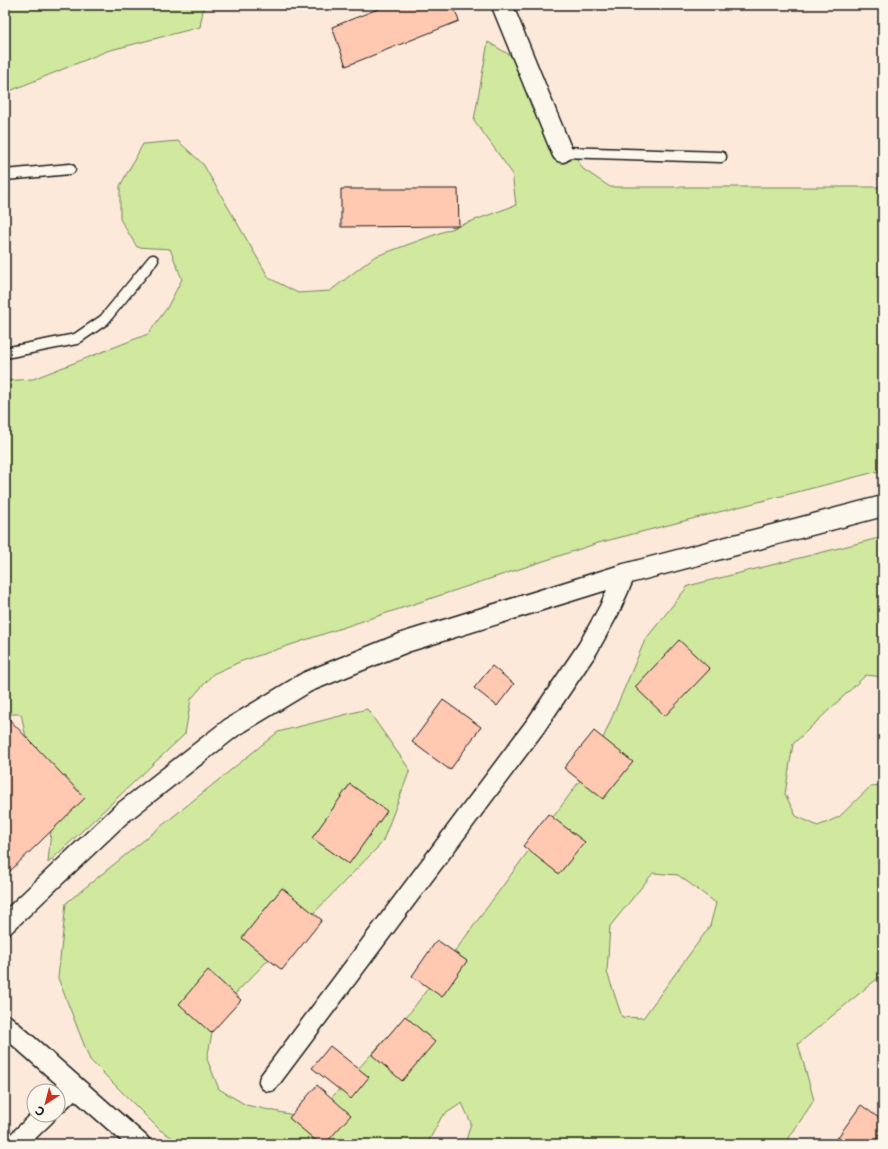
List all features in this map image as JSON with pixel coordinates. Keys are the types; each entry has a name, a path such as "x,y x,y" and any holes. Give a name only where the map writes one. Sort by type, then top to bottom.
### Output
{"street":[{"path":"502,5 562,152"},
{"path":"5,924 122,814 231,728 307,682 406,642 625,574 883,506"},
{"path":"269,1081 536,725 588,648 609,610 625,574"},
{"path":"5,1025 140,1144"},
{"path":"66,1094 74,1087"},
{"path":"15,1144 37,1123"}],"lane":[{"path":"562,152 721,156"},
{"path":"5,176 70,169"},
{"path":"5,354 76,339 104,320 153,260"}],"green space":[{"path":"5,5 204,5 200,27 107,51 5,93"},
{"path":"488,42 518,60 583,169 610,187 883,187 883,470 598,543 242,661 213,674 191,699 185,734 48,863 51,830 74,808 66,776 35,779 21,714 5,714 5,381 33,379 148,334 167,308 182,279 170,249 137,247 120,219 120,186 143,144 178,141 203,164 269,278 298,293 330,291 374,257 516,205 512,173 474,120"},
{"path":"883,537 883,677 866,675 793,744 785,794 796,816 818,826 839,817 871,786 883,785 883,974 798,1044 814,1100 785,1144 465,1144 471,1123 462,1103 442,1116 427,1144 182,1144 160,1130 90,1060 58,978 66,903 278,732 367,709 410,770 382,843 233,996 214,1023 207,1059 219,1089 246,1105 312,1119 412,1010 592,764 645,640 688,586","holes":["653,873 678,875 716,903 710,926 643,1018 622,1017 607,972 610,926"]}],"building":[{"path":"388,5 453,5 459,21 346,66 332,27"},
{"path":"341,189 458,189 459,226 341,227"},
{"path":"679,640 710,669 665,716 635,687"},
{"path":"492,666 514,684 497,706 474,688"},
{"path":"443,700 481,727 450,770 412,742"},
{"path":"5,715 85,798 5,876"},
{"path":"594,731 633,762 603,799 564,768"},
{"path":"350,784 387,811 349,864 312,838"},
{"path":"548,814 585,842 559,874 523,846"},
{"path":"282,888 322,920 282,970 242,938"},
{"path":"437,940 467,961 442,997 412,976"},
{"path":"208,970 241,1000 211,1033 179,1004"},
{"path":"405,1016 435,1042 402,1081 372,1055"},
{"path":"330,1046 369,1077 351,1099 312,1068"},
{"path":"317,1085 351,1115 325,1144 320,1144 289,1118"},
{"path":"861,1105 883,1121 883,1144 833,1144"}]}
